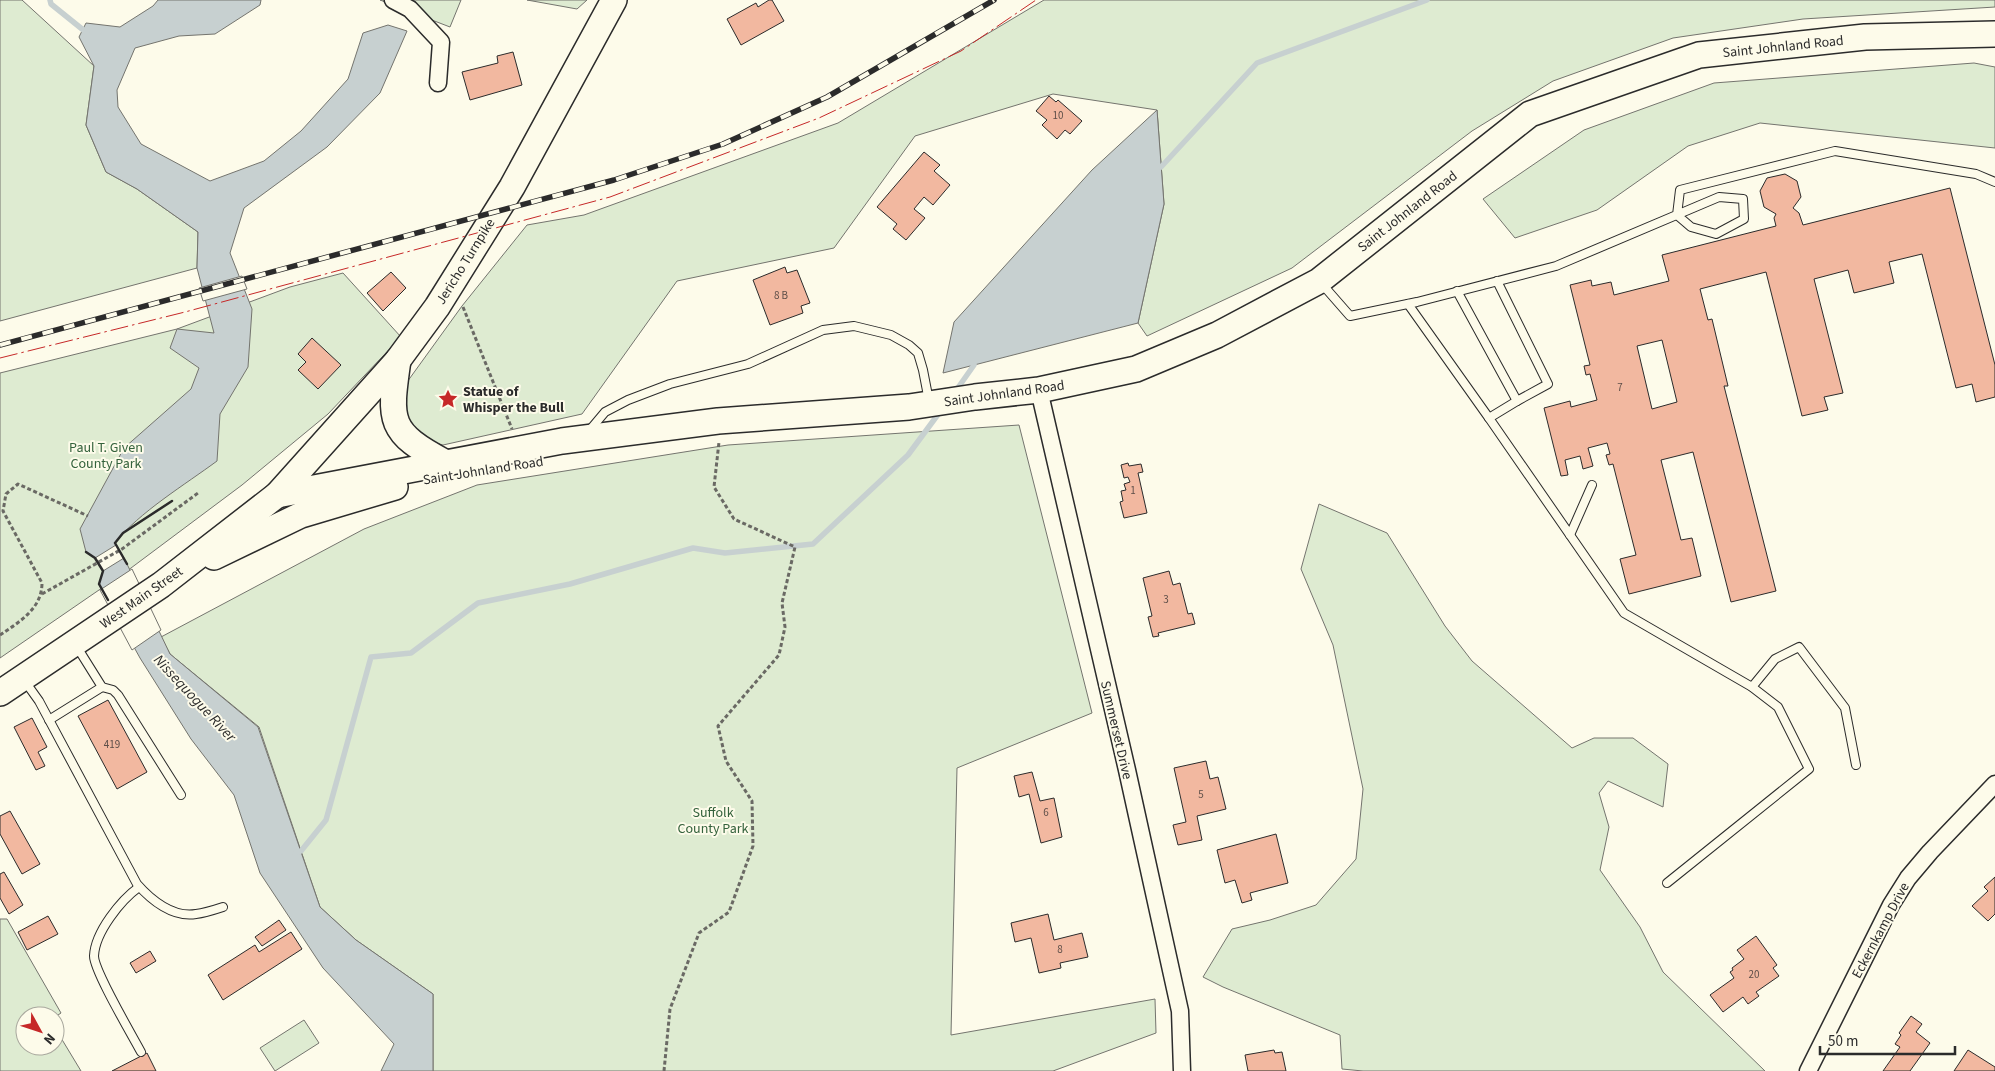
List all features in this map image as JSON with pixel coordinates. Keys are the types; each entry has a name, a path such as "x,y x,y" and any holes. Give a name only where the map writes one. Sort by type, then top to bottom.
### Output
{"main road":[{"name":"Jericho Turnpike","path":"278,495 398,360 437,307 512,188 614,0"},
{"name":"Saint Johnland Road","path":"278,495 583,438 718,421 919,405 975,396 1039,390 1136,369 1217,335 1319,281 1530,114 1699,55 1865,37 1995,34"},
{"path":"398,360 393,395 394,415 397,426 402,434 411,442 446,463"},
{"name":"Saint Johnland Road","path":"160,584 301,515 421,479 454,472 667,442 750,428 822,413"},
{"path":"329,437 325,459 335,484 346,493 362,496"},
{"name":"West Main Street","path":"0,693 160,584 278,495"}],"street":[{"path":"393,0 410,9 442,42 438,83"},
{"name":"Summerset Drive","path":"1039,390 1127,770 1180,1011 1182,1071"},
{"name":"Eckernkamp Drive","path":"1808,1071 1891,905 1908,878 1930,852 1995,784"}],"lane":[{"path":"1677,214 1680,190 1835,151 1976,174 1995,182"},
{"path":"1319,281 1350,316 1408,304 1556,266 1677,214 1719,197 1743,200 1744,219 1716,234 1691,227 1677,214"},
{"path":"1489,418 1548,384 1497,281"},
{"path":"1457,292 1517,401"},
{"path":"1408,304 1624,613 1752,687 1778,707 1809,768 1667,883"},
{"path":"583,438 605,412 628,400 670,384 748,364 823,330 854,326 891,335 909,345 918,354 923,370 919,405"},
{"path":"1570,535 1592,486"},
{"path":"82,637 102,687"},
{"path":"1752,687 1775,659 1799,646 1845,708 1856,765"},
{"path":"23,678 39,701 143,892 171,912 194,915 223,907"},
{"path":"49,720 102,687 113,690 181,795"},
{"path":"139,887 116,908 98,939 94,956 98,971 141,1052"}],"path":[{"path":"462,307 512,429"},
{"path":"664,1071 670,1009 699,932 730,912 753,846 752,801 726,761 718,726 779,655 785,628 782,602 796,547 734,519 714,488 719,442"},
{"path":"42,595 42,583 3,511 6,494 18,484 88,516"},
{"path":"0,635 19,622 33,608 42,595 122,549 198,493"}],"green space":[{"path":"0,0 22,0 94,66 86,125 106,172 137,189 198,232 197,268 0,321"},
{"path":"380,0 461,0 450,27"},
{"path":"527,0 587,0 577,9"},
{"path":"1044,0 1995,0 1995,7 1803,19 1673,38 1553,81 1472,131 1292,268 1147,336 1138,323 1164,204 1157,110 1053,94 915,136 834,248 677,281 582,414 443,445 415,438 399,416 402,389 462,306 527,225 584,215 838,123"},
{"path":"1974,63 1995,67 1995,148 1760,123 1688,146 1597,210 1515,238 1483,199 1584,130 1714,83"},
{"name":"Paul T. Given County Park","path":"343,273 401,337 328,414 242,485 131,568 0,658 0,373 177,329 290,287"},
{"name":"Suffolk County Park","path":"1019,425 1092,713 957,768 951,1035 1155,999 1156,1033 1053,1071 433,1071 433,994 356,940 320,907 259,727 170,654 161,637 364,529 477,485 728,445"},
{"path":"1319,504 1387,533 1445,626 1472,661 1572,748 1594,738 1633,738 1668,764 1663,807 1608,781 1599,793 1609,827 1600,870 1640,927 1663,972 1765,1071 1363,1071 1342,1069 1340,1035 1203,977 1232,929 1270,920 1316,905 1356,859 1363,789 1333,645 1301,569"},
{"path":"0,919 7,919 57,1006 15,1006 15,1056 65,1056 65,1045 81,1071 0,1071"},
{"path":"304,1020 319,1043 275,1071 260,1048"}],"water":[{"name":"Nissequogue River","path":"158,0 261,0 260,5 215,34 179,36 135,48 117,90 118,107 141,144 210,181 264,161 301,131 348,79 363,33 388,25 407,31 380,93 327,147 244,208 230,253 252,309 248,367 220,414 217,461 149,510 115,543 170,654 258,727 320,907 356,940 433,994 433,1071 381,1071 394,1044 323,968 260,873 234,795 191,739 140,658 99,584 103,571 95,558 86,552 80,529 124,448 191,389 199,368 170,348 177,329 214,333 197,268 198,232 137,189 106,172 86,125 94,66 79,37 86,23 120,27 153,6"},
{"path":"1157,110 1164,204 1138,323 943,373 954,322 1092,170"}],"pier":[{"path":"242,276 247,289 203,301 199,288"},
{"path":"116,545 124,558 103,571 95,558"},
{"path":"132,569 161,630 132,650 100,590"}],"building":[{"path":"772,0 784,21 741,45 727,19 756,3 758,7"},
{"path":"513,52 522,85 470,100 462,72 498,63 497,56"},
{"path":"1049,96 1056,102 1058,100 1082,121 1070,134 1065,130 1057,139 1042,125 1047,120 1036,111"},
{"path":"924,152 940,165 934,171 950,185 933,205 924,197 914,209 925,218 906,240 893,229 897,224 877,207"},
{"path":"1785,174 1797,181 1801,197 1793,208 1799,213 1803,225 1950,188 1995,365 1995,397 1976,402 1972,384 1956,388 1922,254 1889,262 1894,283 1854,293 1848,270 1814,279 1843,393 1824,397 1828,410 1802,416 1766,272 1700,289 1708,320 1712,319 1728,386 1724,386 1776,591 1731,602 1693,452 1661,460 1681,540 1692,538 1701,576 1629,594 1620,559 1636,555 1613,464 1609,465 1606,455 1610,454 1607,443 1588,448 1593,466 1583,469 1580,456 1565,460 1568,475 1561,476 1544,408 1570,401 1571,407 1597,400 1590,374 1586,375 1584,366 1590,365 1570,285 1591,280 1592,286 1611,282 1614,295 1669,281 1662,255 1776,226 1774,218 1776,214 1764,207 1760,191 1767,178","holes":["1662,340 1677,402 1652,409 1637,346"]},
{"path":"785,267 787,273 797,270 810,303 801,306 803,313 770,325 753,280"},
{"path":"391,272 406,288 383,311 367,293"},
{"path":"312,338 341,365 318,389 298,370 306,362 298,354"},
{"path":"1128,463 1129,466 1141,464 1143,472 1138,473 1147,513 1124,518 1120,502 1123,501 1121,491 1126,490 1124,484 1130,482 1128,477 1124,478 1121,465"},
{"path":"1169,571 1173,585 1180,583 1188,614 1192,613 1195,624 1158,633 1159,636 1153,637 1148,617 1152,616 1143,578"},
{"path":"108,700 147,772 117,789 78,716"},
{"path":"32,718 47,747 38,752 45,766 36,770 14,727"},
{"path":"1206,761 1210,779 1218,777 1226,809 1197,816 1202,840 1178,845 1173,825 1186,822 1174,768"},
{"path":"1032,772 1040,801 1054,798 1062,837 1041,843 1029,794 1019,797 1014,776"},
{"path":"10,811 40,864 22,874 0,834 0,816"},
{"path":"1276,834 1288,883 1250,893 1252,900 1242,903 1235,880 1225,883 1217,850"},
{"path":"4,872 23,905 9,914 0,898 0,874"},
{"path":"1995,877 1995,914 1988,921 1972,906 1988,891 1984,887"},
{"path":"1048,914 1054,940 1082,933 1088,957 1060,963 1061,968 1039,973 1031,938 1015,942 1011,923"},
{"path":"48,916 58,934 27,950 18,932"},
{"path":"279,920 286,930 262,946 255,937"},
{"path":"291,932 302,949 223,1000 208,975 255,945 259,952"},
{"path":"1756,936 1777,965 1773,968 1779,976 1756,992 1759,996 1748,1004 1743,997 1723,1012 1710,995 1734,978 1730,972 1733,970 1732,968 1744,959 1737,950"},
{"path":"150,951 156,961 136,973 130,963"},
{"path":"1911,1016 1922,1024 1916,1032 1930,1043 1910,1071 1883,1071 1900,1047 1895,1044 1901,1035 1899,1033"},
{"path":"1274,1050 1275,1053 1282,1052 1286,1071 1248,1071 1245,1055"},
{"path":"1968,1050 1995,1067 1995,1071 1954,1071"},
{"path":"147,1053 156,1071 112,1071"}],"waterway":[{"path":"50,0 51,4 87,33"},
{"path":"1161,167 1257,63 1427,0"},
{"path":"955,392 974,365"},
{"path":"295,853 301,851 326,820 371,657 411,653 478,603 570,584 693,548 725,553 813,544 908,455 942,409"}],"railway":[{"path":"0,345 614,180 723,144 827,97 994,0"}],"wall":[{"path":"127,564 115,543 123,533 172,501"},
{"path":"86,552 95,558 103,571 99,584 108,600"}],"power":[{"path":"0,358 185,312 610,197 819,118 961,51 1036,0"}],"place":[{"name":"Statue of Whisper the Bull","path":"448,399"}]}
